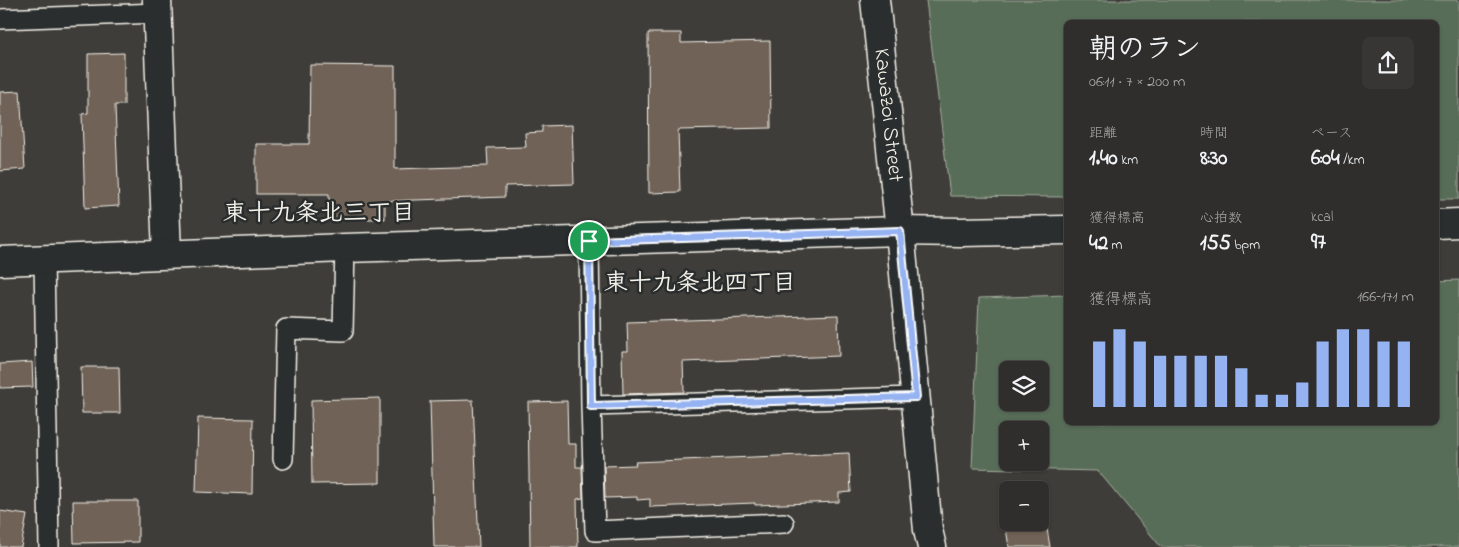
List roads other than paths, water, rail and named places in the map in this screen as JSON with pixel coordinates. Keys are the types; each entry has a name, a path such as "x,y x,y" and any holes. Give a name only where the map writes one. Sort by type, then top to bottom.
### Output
{"street":[{"name":"Kawazoi Street","path":"875,0 900,231 928,530 932,547"},
{"path":"157,7 167,254"},
{"path":"1439,224 1459,223"},
{"path":"0,261 900,231 1064,230"}],"lane":[{"path":"0,19 157,7"},
{"path":"589,241 595,531 784,523"},
{"path":"283,459 286,330 343,331 345,248"},
{"path":"44,259 49,547"},
{"path":"591,406 916,397"}],"district":[{"name":"東十九条北三丁目","path":"319,214"},
{"name":"東十九条北四丁目","path":"700,284"}]}
